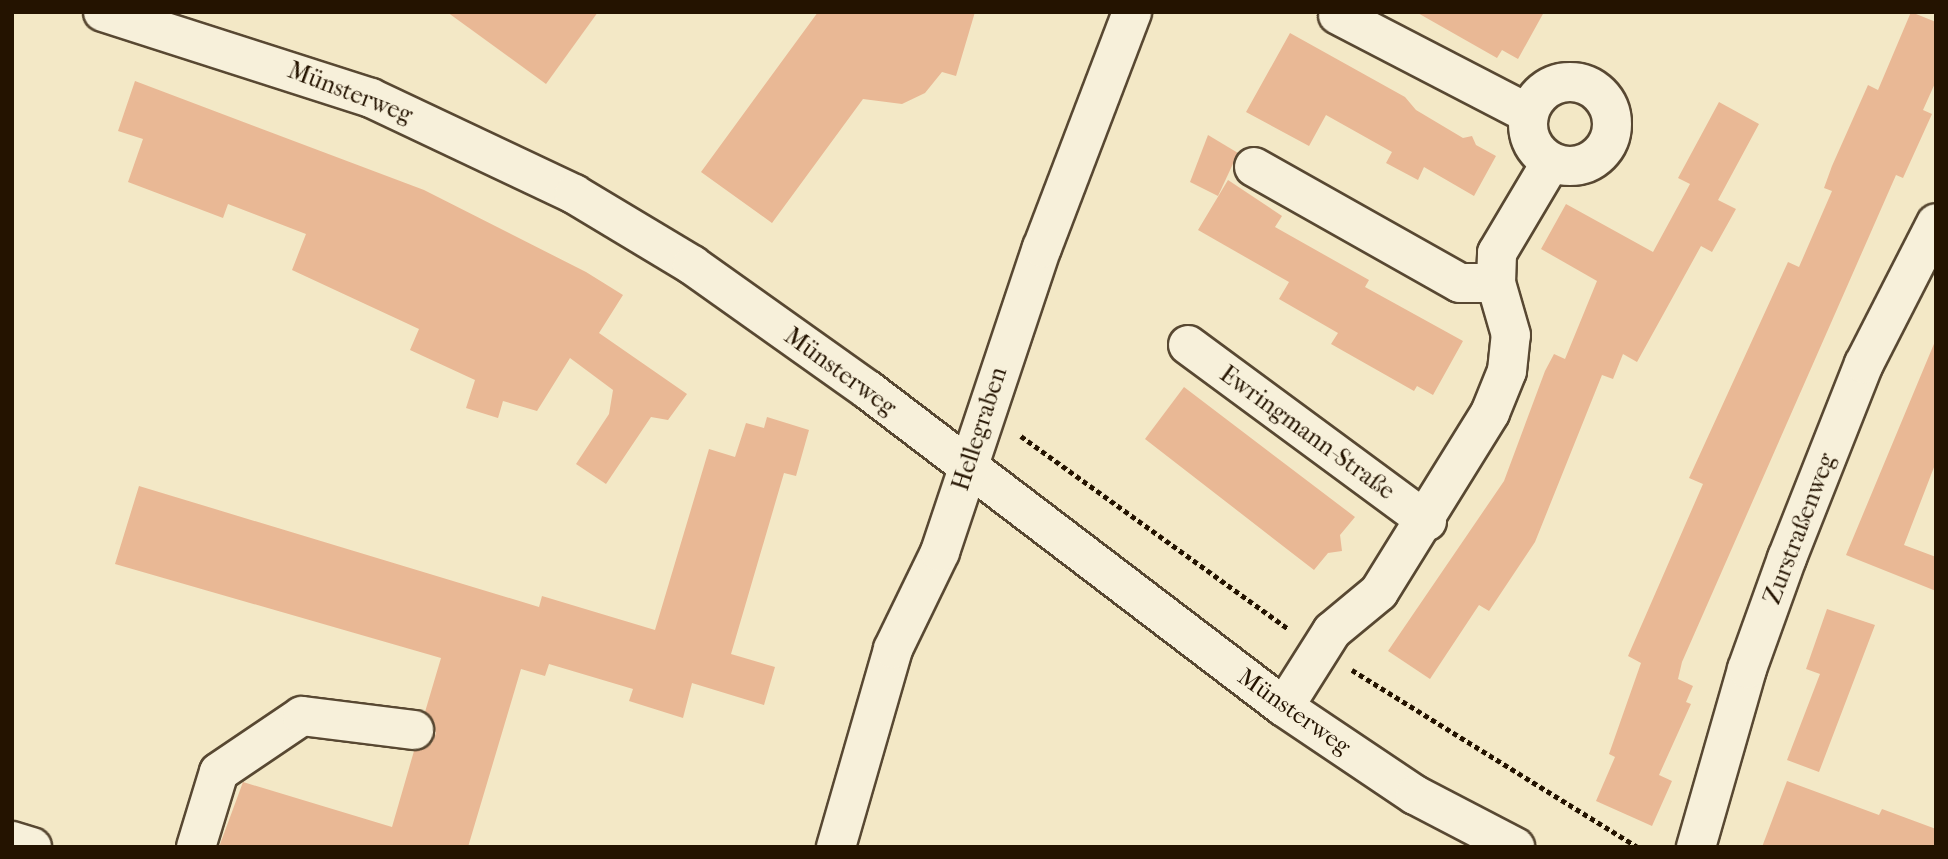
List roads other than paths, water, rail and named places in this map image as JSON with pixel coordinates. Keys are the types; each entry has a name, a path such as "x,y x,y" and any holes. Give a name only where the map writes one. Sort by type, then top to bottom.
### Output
{"street":[{"name":"Münsterweg","path":"103,12 371,98 574,194 703,273 868,390 967,469 1284,707 1415,795 1515,847"},
{"name":"Hellegraben","path":"836,847 893,649 940,552 1042,248 1132,12"},
{"path":"1338,15 1529,114"},
{"path":"1569,82 1595,90 1610,113 1612,126 1602,152 1578,165 1551,162 1532,142 1529,114 1544,92 1569,82"},
{"path":"1284,707 1332,631 1378,592 1427,521 1490,413 1507,371 1511,335 1496,283 1497,253 1551,162"},
{"path":"1254,167 1460,283 1496,283"},
{"name":"Zurstraßenweg","path":"1696,847 1747,669 1787,558 1864,364 1936,223"},
{"name":"Ewringmann-Straße","path":"1188,345 1427,521"},
{"path":"196,847 219,772 302,716 414,730"},
{"path":"12,841 32,847"}]}
